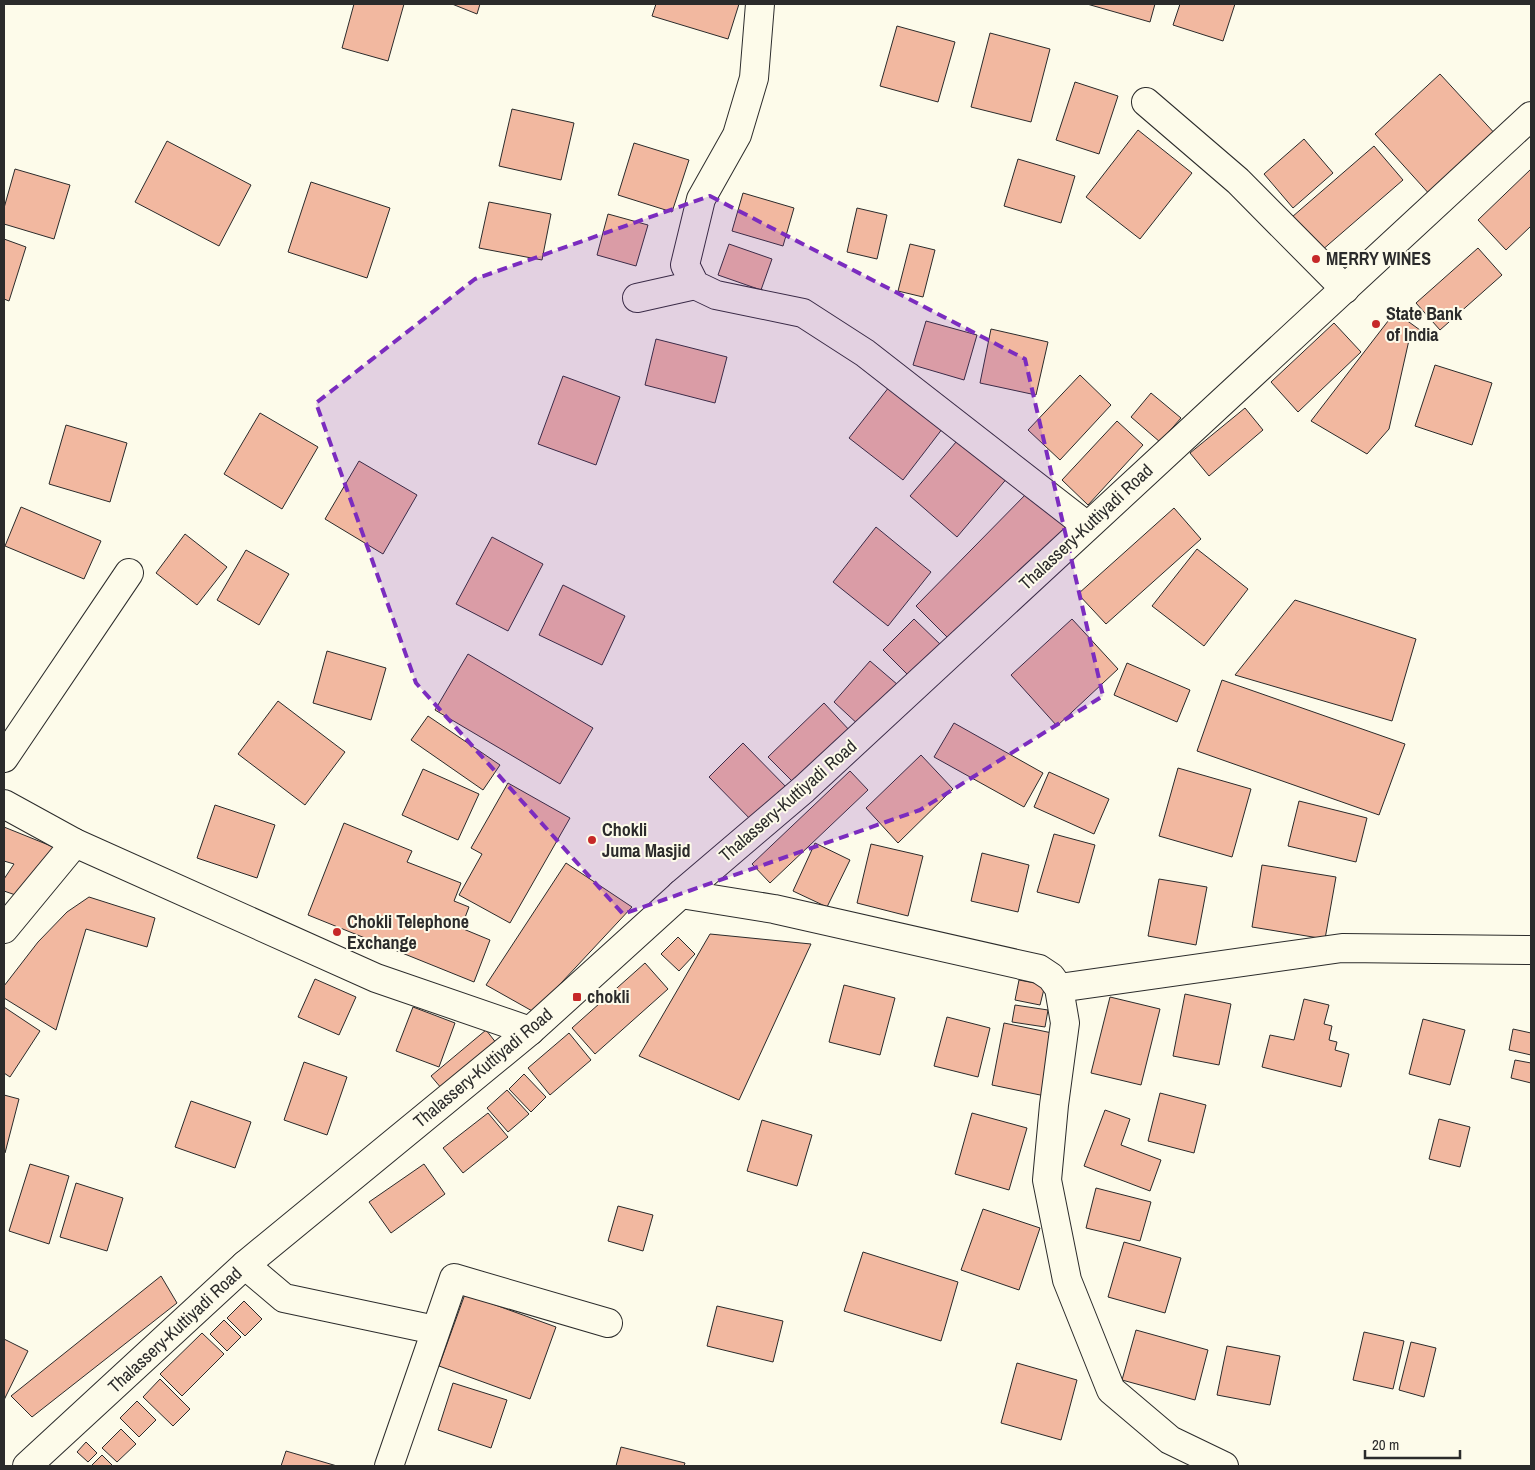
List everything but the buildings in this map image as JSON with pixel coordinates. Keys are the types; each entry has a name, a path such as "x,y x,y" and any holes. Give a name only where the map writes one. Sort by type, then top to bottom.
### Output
{"street":[{"path":"760,4 754,78 737,135 701,199 685,265 695,285 716,295 803,313 866,353 1087,526"},
{"path":"1146,102 1238,181 1345,289"},
{"name":"Thalassery-Kuttiyadi Road","path":"27,1466 245,1265 530,1030 681,894 804,789 1531,116"},
{"path":"637,298 695,285"},
{"path":"4,758 129,573"},
{"path":"4,804 75,844 376,978 530,1030"},
{"path":"4,929 75,844"},
{"path":"681,894 774,909 1039,969 1051,977 1059,988 1065,1023 1054,1105 1047,1180 1067,1280 1111,1390 1170,1440 1224,1466"},
{"path":"1059,988 1342,948 1531,950"},
{"path":"245,1265 284,1298 435,1330"},
{"path":"389,1466 454,1278 608,1323"}],"highlighted area":[{"path":"710,196 1025,359 1103,696 920,810 623,914 416,683 316,403 475,279"}],"place":[{"name":"MERRY WINES","path":"1316,259"},
{"name":"State Bank of India","path":"1376,324"},
{"name":"Chokli Juma Masjid","path":"592,840"},
{"name":"Chokli Telephone Exchange","path":"337,932"},
{"name":"chokli","path":"577,997"}]}
